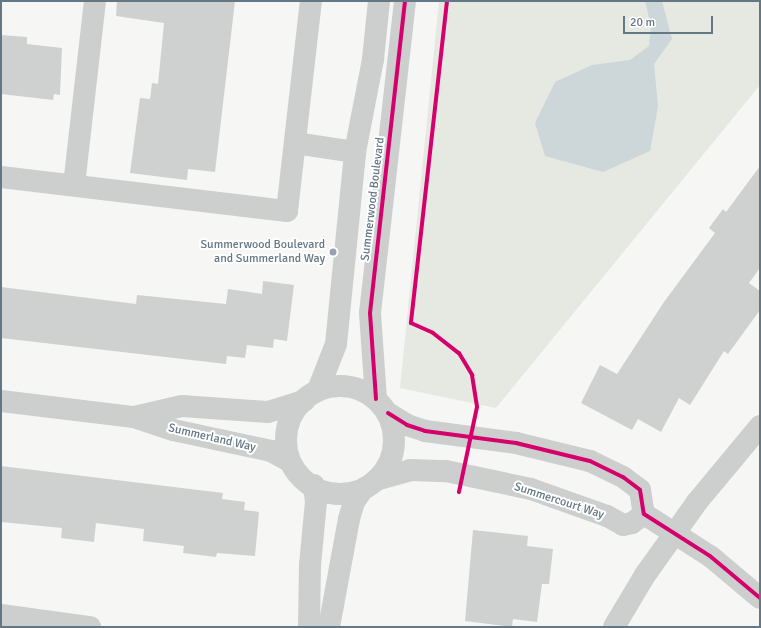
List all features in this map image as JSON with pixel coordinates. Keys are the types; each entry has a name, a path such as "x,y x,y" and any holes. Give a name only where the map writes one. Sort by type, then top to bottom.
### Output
{"street":[{"path":"74,185 95,1"},
{"path":"1,177 287,211 311,1"},
{"name":"Summerwood Boulevard","path":"311,396 336,344 355,152 372,59 379,1"},
{"name":"Summerwood Boulevard","path":"382,406 370,313 405,1"},
{"name":"Summerwood Boulevard","path":"295,143 355,152"},
{"path":"369,485 338,495 314,486 299,476 289,461 286,444 289,420 311,396 337,384 346,384 366,391 382,406 407,425 425,431 516,443 590,461 623,478 640,490 644,514 710,556 760,598"},
{"name":"Summerland Way","path":"134,417 182,406 268,412 311,396"},
{"name":"Summerland Way","path":"1,401 134,417 173,430 271,451 289,461"},
{"path":"329,627 349,519 354,502 394,452 396,439 382,406"},
{"path":"614,627 645,575 697,502 760,426"},
{"name":"Summercourt Way","path":"369,485 410,470 446,471 531,489 607,516 623,525 632,523 644,514"},
{"path":"309,627 310,565 316,502 314,486"},
{"path":"1,615 90,627"}],"shaded area":[{"path":"439,1 760,1 760,85 496,408 400,388"},
{"path":"645,1 662,1 672,39 654,64 658,106 650,151 603,172 545,156 535,123 555,82 592,65 630,60 649,46 651,26"}],"building":[{"path":"117,1 235,1 215,172 188,169 187,180 130,173 140,98 150,99 152,83 158,84 164,23 116,16"},
{"path":"1,35 27,37 27,44 62,48 60,95 54,94 53,100 1,94"},
{"path":"760,166 760,268 749,283 760,291 760,310 728,354 724,351 690,405 679,398 661,432 638,419 632,430 581,403 600,365 617,374 664,302 715,233 709,228 723,209 726,212"},
{"path":"263,281 294,285 287,341 274,339 273,348 247,345 245,358 227,356 226,364 1,338 1,287 136,304 137,295 226,304 228,289 262,294"},
{"path":"1,466 223,493 222,499 245,502 244,510 259,512 255,556 217,553 216,557 183,553 184,546 143,541 144,529 96,523 94,542 61,538 62,528 1,522"},
{"path":"473,530 528,536 527,546 553,549 549,584 542,584 537,622 513,619 512,627 465,621"}],"cycle path":[{"path":"376,399 370,313 405,1"},
{"path":"447,1 411,323 433,333 459,353 472,375 477,407 459,492"},
{"path":"388,413 407,425 425,431 516,443 590,461 623,477 640,490 644,514 710,556 760,598"}],"place":[{"name":"Summerwood Boulevard and Summerland Way","path":"333,252"}]}
